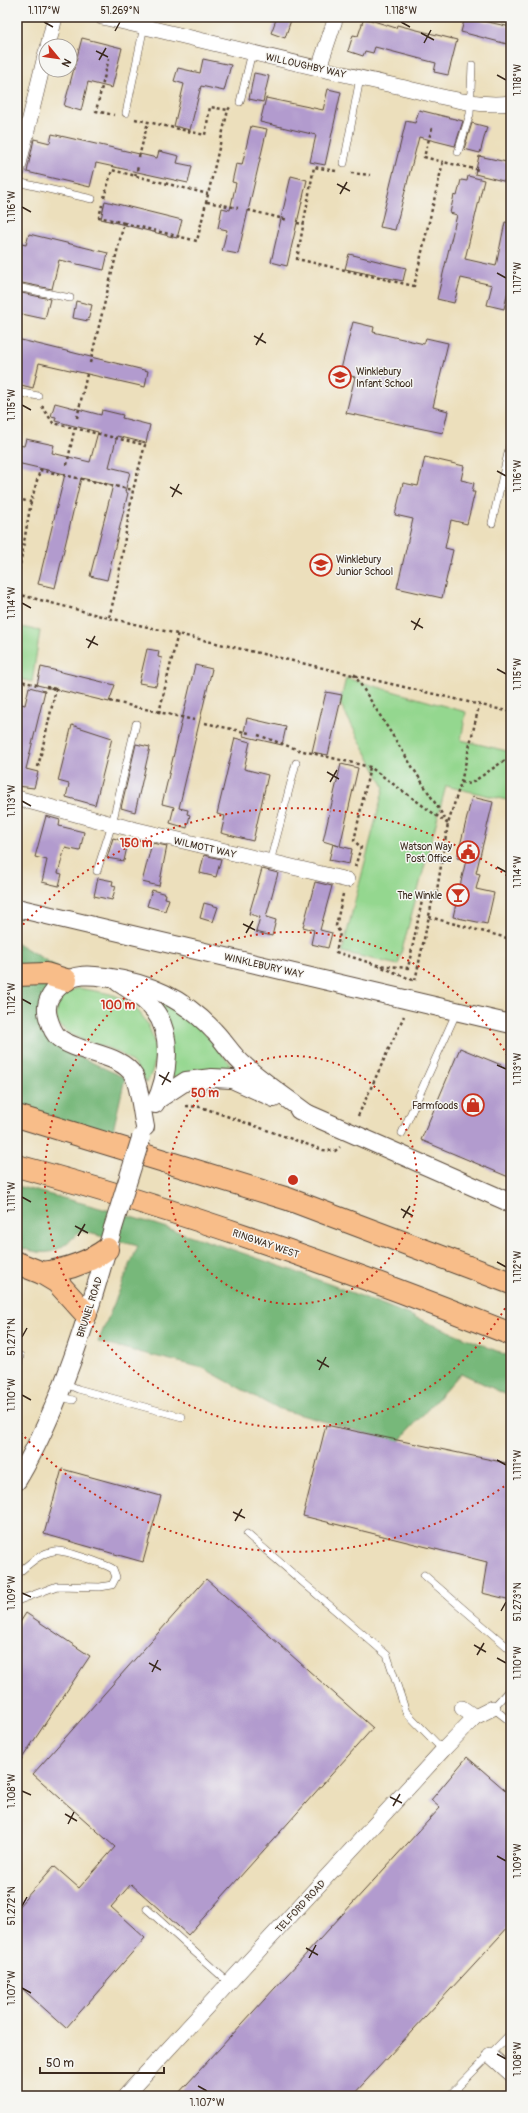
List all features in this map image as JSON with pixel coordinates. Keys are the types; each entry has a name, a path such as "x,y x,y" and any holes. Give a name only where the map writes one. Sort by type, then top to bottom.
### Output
{"main road":[{"path":"17,975 46,974 66,980"},
{"path":"17,1116 288,1199 511,1283"},
{"name":"RINGWAY WEST","path":"17,1166 65,1179 241,1234 379,1282 511,1334"},
{"path":"42,1273 61,1270 78,1264 96,1257 107,1249"},
{"path":"17,1263 42,1273 56,1282 86,1314"}],"street":[{"path":"50,38 55,17"},
{"name":"WILLOUGHBY WAY","path":"102,17 360,78 472,102 500,105 511,103"},
{"path":"319,68 336,17"},
{"path":"17,172 40,78"},
{"name":"WILMOTT WAY","path":"17,798 112,824 346,882"},
{"name":"WINKLEBURY WAY","path":"17,908 511,1024"},
{"path":"66,980 81,975 112,978 140,983 160,991 179,1002 210,1026 244,1066 309,1115"},
{"name":"BRUNEL ROAD","path":"17,1481 21,1463 65,1393 86,1314 143,1132 157,1100 166,1055 166,1037 163,1026 150,1006 112,978"},
{"name":"BRUNEL ROAD","path":"66,980 54,991 46,1009 56,1033 66,1042 123,1065 133,1075 143,1132"},
{"path":"157,1100 186,1081 212,1078 232,1079 309,1115 511,1203"},
{"path":"462,1708 475,1717"},
{"name":"TELFORD ROAD","path":"125,2096 443,1750 475,1717 493,1708"},
{"path":"490,2055 511,2074"}],"lane":[{"path":"126,113 144,26"},
{"path":"240,99 252,52"},
{"path":"458,152 470,114 472,102 472,66"},
{"path":"344,163 360,78"},
{"path":"17,182 92,199"},
{"path":"17,287 70,298"},
{"path":"17,392 37,396"},
{"path":"492,523 511,440"},
{"path":"97,871 112,824 136,724"},
{"path":"270,862 296,763"},
{"path":"402,1133 457,1011"},
{"path":"17,1369 20,1356"},
{"path":"65,1393 78,1389 182,1417"},
{"path":"247,1534 387,1655 406,1712 443,1750"},
{"path":"17,1574 38,1557 55,1550 105,1564 113,1569 116,1577 112,1584 100,1587 56,1586 17,1601"},
{"path":"424,1575 511,1650"},
{"path":"511,1688 493,1708 511,1722"},
{"path":"147,1909 229,1983"},
{"path":"449,2096 511,2033"}],"path":[{"path":"109,58 96,111 118,116"},
{"path":"208,194 112,170 99,217 198,241 228,110 240,99"},
{"path":"133,119 205,135 210,106 228,110"},
{"path":"139,157 148,122"},
{"path":"432,128 424,158 478,170"},
{"path":"342,172 314,167 297,259 414,286 443,162"},
{"path":"135,176 138,167"},
{"path":"349,172 370,175"},
{"path":"207,202 238,208"},
{"path":"248,210 288,220"},
{"path":"297,222 303,224"},
{"path":"90,363 124,223"},
{"path":"77,418 87,374"},
{"path":"37,396 53,423 145,445 132,490 117,586 108,618"},
{"path":"67,465 74,428"},
{"path":"17,582 31,502 40,470 132,490"},
{"path":"17,499 31,502"},
{"path":"17,594 108,618 353,674 479,706 511,712"},
{"path":"159,713 178,633"},
{"path":"353,674 448,824"},
{"path":"17,680 37,685"},
{"path":"38,767 58,689 46,687"},
{"path":"110,701 194,720"},
{"path":"370,767 354,841 361,847 350,885 346,882 336,926 340,933 336,952 377,965 415,980 432,902 436,896 448,824 461,782 479,706"},
{"path":"205,723 249,733"},
{"path":"258,735 299,750 370,767 448,824"},
{"path":"461,782 470,784 511,756"},
{"path":"377,965 408,968 423,896 436,896"},
{"path":"429,917 511,938"},
{"path":"358,1116 407,1010"},
{"path":"186,1106 201,1107 323,1150 335,1152 341,1147"}],"green space":[{"path":"17,626 40,631 32,682 17,678"},
{"path":"346,678 466,712 461,740 511,752 511,801 446,786 398,965 342,952 384,787 340,703"},
{"path":"17,943 57,967 53,1044 125,1078 112,1135 17,1109"},
{"path":"79,988 106,993 121,998 132,1005 140,1014 147,1024 155,1048 155,1060 152,1072 146,1083 137,1068 127,1058 115,1051 78,1038 67,1032 57,1022 57,1010 60,1000 67,993"},
{"path":"155,1001 160,1001 200,1028 231,1065 223,1074 185,1074 168,1079"},
{"path":"17,1186 134,1218 242,1253 423,1320 511,1357 511,1397 461,1373 398,1442 276,1408 203,1368 98,1342 138,1246 81,1231 65,1245 52,1251 38,1252 17,1247"}],"building":[{"path":"277,17 292,17 285,38 271,33"},
{"path":"465,17 511,27 511,45 461,32"},
{"path":"364,18 396,28 397,25 457,40 448,75 434,72 436,63 375,47 373,53 365,51 363,56 348,51 353,35 358,36"},
{"path":"82,38 122,48 112,88 88,82 81,111 64,106 71,78 78,78 78,53"},
{"path":"203,59 231,65 224,91 201,86 190,130 174,126 184,84 174,81 178,68 200,73"},
{"path":"254,73 269,76 263,102 249,99"},
{"path":"328,89 341,92 325,165 310,162 316,135 260,122 266,98 323,110"},
{"path":"419,110 463,121 455,146 419,137 395,230 380,227 406,121 415,123"},
{"path":"472,123 487,127 480,153 464,149"},
{"path":"251,126 267,129 238,254 222,251 227,230 218,228 222,208 230,210 236,183 232,182 236,164 242,165"},
{"path":"52,134 157,158 159,151 179,156 177,163 192,166 188,183 96,163 90,187 27,172 34,139 50,143"},
{"path":"479,156 511,163 511,183 475,174"},
{"path":"291,176 307,180 287,266 271,262"},
{"path":"468,176 484,180 465,259 496,266 505,222 511,223 511,277 504,309 487,305 492,285 461,278 454,303 437,299 457,215 450,213 454,195 457,196 461,180 467,181"},
{"path":"105,201 182,220 177,238 101,219"},
{"path":"29,234 108,253 104,270 59,260 52,289 17,282 17,243 26,245"},
{"path":"349,254 406,268 403,281 345,269"},
{"path":"17,292 50,299 45,319 17,313"},
{"path":"76,301 92,305 88,321 73,318"},
{"path":"353,322 374,327 373,332 424,344 426,338 448,343 433,407 448,411 443,433 346,413 355,377 340,373"},
{"path":"17,339 148,371 145,387 39,363 33,388 17,384"},
{"path":"55,403 101,415 102,410 123,415 122,418 150,425 146,443 117,436 109,467 130,472 125,492 128,493 107,580 90,576 113,485 81,478 55,588 38,584 65,474 17,463 17,445 24,446 26,439 54,445 52,453 90,462 98,432 55,421 56,417 51,416"},
{"path":"425,457 464,466 461,480 474,483 472,492 475,492 467,524 451,520 445,548 453,550 442,598 397,588 413,519 395,515 403,483 418,486"},
{"path":"147,649 159,651 158,657 162,658 156,686 139,683"},
{"path":"195,665 212,669 179,808 188,810 187,814 190,815 187,828 170,823 174,807 162,804"},
{"path":"41,667 115,685 109,702 37,685"},
{"path":"29,687 45,691 26,769 38,772 34,788 17,786 17,718 21,704 25,705"},
{"path":"326,692 342,695 328,755 312,752"},
{"path":"247,718 286,727 282,745 243,736"},
{"path":"72,725 112,738 95,805 66,797 69,784 58,781"},
{"path":"235,738 250,742 244,769 268,775 253,841 221,833 225,816 217,814"},
{"path":"136,744 150,747 135,812 121,808"},
{"path":"341,764 358,768 340,846 352,849 349,864 329,860 333,844 323,841"},
{"path":"472,797 493,802 476,873 480,874 476,889 494,893 487,924 453,917 466,860 457,858"},
{"path":"46,816 60,820 59,826 84,832 80,851 65,848 58,873 62,874 59,886 42,882 47,860 35,857"},
{"path":"113,838 128,842 124,861 107,858"},
{"path":"152,843 167,846 159,886 142,882"},
{"path":"204,855 221,859 216,877 200,873"},
{"path":"262,869 278,873 266,917 276,920 272,936 256,932 260,917 249,914"},
{"path":"98,878 113,881 112,885 116,886 112,900 94,896"},
{"path":"315,882 332,886 320,930 332,933 328,948 311,944 314,930 303,927"},
{"path":"152,890 166,894 165,898 169,899 165,911 147,906"},
{"path":"204,903 218,907 213,922 200,918"},
{"name":"Farmfoods","path":"460,1048 511,1069 511,1178 421,1140"},
{"path":"326,1425 511,1464 511,1600 482,1593 487,1562 303,1516"},
{"path":"62,1469 161,1496 143,1562 44,1534"},
{"path":"206,1579 373,1728 188,1935 131,1884 111,1907 145,1938 66,2028 17,1984 17,1908 54,1866 79,1888 115,1847 33,1774"},
{"path":"26,1613 90,1656 17,1766 17,1627"},
{"path":"467,1757 511,1795 511,1924 352,2096 176,2096 440,1808 431,1800"}],"place":[{"name":"Winklebury Infant School","path":"340,377"},
{"name":"Winklebury Junior School","path":"321,565"},
{"name":"Watson Way Post Office","path":"468,852"},
{"name":"The Winkle","path":"458,895"},
{"name":"Farmfoods","path":"473,1105"}]}
